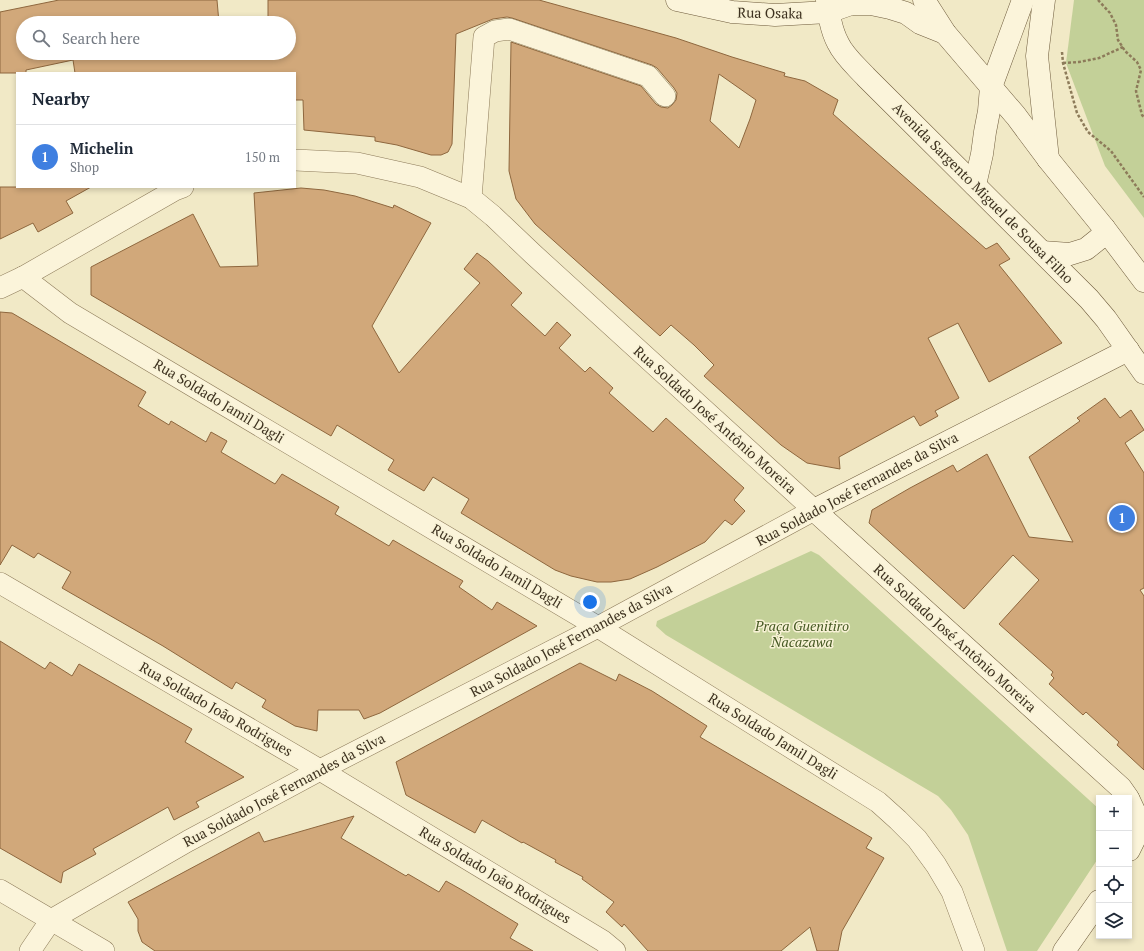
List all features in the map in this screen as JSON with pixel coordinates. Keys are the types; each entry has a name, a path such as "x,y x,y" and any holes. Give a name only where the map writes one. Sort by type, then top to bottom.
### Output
{"main road":[{"name":"Rua Osaka","path":"677,0 732,12 775,15 828,6 871,4 906,13 920,23 945,33"},
{"path":"924,0 945,33 1016,116 1144,281"},
{"path":"975,185 982,154 989,111 991,87 1023,0"},
{"path":"1044,0 1037,56 1048,159"},
{"name":"Avenida Sargento Miguel de Sousa Filho","path":"828,6 833,31 838,44 849,58 866,77 1089,299 1136,352 1144,373"},
{"path":"1042,252 1070,254 1086,249 1101,237 1104,228"},
{"name":"Rua Soldado José Fernandes da Silva","path":"814,510 1136,352"},
{"name":"Rua Soldado José Antônio Moreira","path":"814,510 1121,788 1125,795"},
{"name":"Rua Soldado José Antônio Moreira","path":"1132,807 1135,813 1133,843"},
{"path":"1064,951 1098,903"}],"street":[{"path":"471,198 484,37 496,31 509,29 648,76 665,96"},
{"name":"Rua Soldado José Antônio Moreira","path":"296,160 357,163 420,177 471,198 493,216 814,510"},
{"path":"0,288 23,277 180,188"},
{"name":"Rua Soldado Jamil Dagli","path":"23,277 70,313 598,627 878,802 917,839 940,871 952,892 974,951"},
{"name":"Rua Soldado José Fernandes da Silva","path":"30,951 51,920 188,841 320,770 598,627 814,510"},
{"name":"Rua Soldado João Rodrigues","path":"0,583 320,770 603,941 615,951"},
{"path":"0,890 104,951"}],"path":[{"path":"1098,0 1110,13 1116,25 1118,40 1125,51 1137,62 1141,70 1136,91 1142,115 1144,117"},
{"path":"1063,63 1079,62 1099,58 1123,47"},
{"path":"1062,48 1063,63 1077,113 1088,132 1111,151 1144,197"}],"green space":[{"path":"1074,0 1144,0 1144,218 1105,166 1066,63"},
{"name":"Praça Guenitiro Nacazawa","path":"811,551 819,555 1096,806 1096,862 1037,951 1007,951 968,835 951,810 938,796 666,635 656,626 657,621"}],"building":[{"path":"59,0 217,0 218,16 16,16 16,60 73,60 26,70 26,72 0,73 0,12"},
{"path":"268,0 539,0 676,38 785,73 784,76 805,81 838,100 833,114 986,249 997,243 1010,259 999,265 1062,343 989,382 958,323 928,338 959,398 935,411 938,416 920,426 914,416 839,457 840,469 807,463 781,445 704,376 714,365 694,345 671,325 660,336 535,224 516,199 509,171 511,42 641,86 656,104 661,107 668,108 676,100 677,93 657,68 652,65 507,17 493,19 456,34 452,144 448,152 441,155 431,155 397,145 375,141 375,137 304,130 303,100 296,100 296,72 75,72 73,60 296,60 296,16 268,16","holes":["719,74 756,100 739,148 710,121"]},
{"path":"0,187 89,188 66,201 73,213 38,232 33,223 0,239"},
{"path":"301,188 324,190 355,196 393,208 394,205 431,223 372,326 399,373 480,283 464,269 477,253 488,261 522,293 511,305 545,336 557,322 571,335 559,348 585,372 590,367 613,388 609,393 637,418 653,432 666,418 744,488 734,500 745,511 732,525 725,520 705,542 630,579 611,582 597,582 571,576 555,570 461,513 469,499 433,477 424,491 388,470 394,460 337,425 331,436 91,295 91,267 193,214 220,267 258,266 254,193"},
{"path":"0,312 12,313 146,392 138,406 169,425 171,421 206,442 211,432 227,441 221,452 275,484 282,474 339,507 335,514 389,546 393,540 463,581 459,587 492,610 497,602 537,626 380,713 364,719 359,710 318,710 317,731 295,726 262,707 266,700 236,682 232,689 163,646 62,588 71,572 38,553 34,558 12,545 0,565"},
{"path":"1105,398 1120,418 1131,410 1144,430 1125,443 1144,473 1144,588 1140,590 1144,596 1144,770 1117,745 1119,742 1086,712 1083,715 1049,684 1054,678 1051,675 1053,672 999,624 1039,580 1013,555 964,609 869,523 872,510 953,465 957,472 987,454 1029,537 1073,542 1029,457 1080,421 1077,418"},
{"path":"0,641 45,669 50,662 72,676 79,664 192,729 185,742 244,777 196,802 199,807 174,820 168,807 93,849 96,854 63,872 61,883 0,848"},
{"path":"580,663 616,681 619,674 652,691 707,726 700,737 872,838 866,848 884,858 842,931 838,951 817,951 810,927 781,951 648,951 624,924 622,927 606,912 614,902 582,879 583,877 555,862 556,860 523,842 522,843 482,820 475,833 406,795 396,762"},
{"path":"354,816 341,838 406,876 408,874 439,892 446,881 462,890 518,924 510,938 533,951 155,951 142,942 138,931 138,919 128,902 259,832 264,842"}],"place":[{"name":"Michelin","path":"1122,518"}]}
